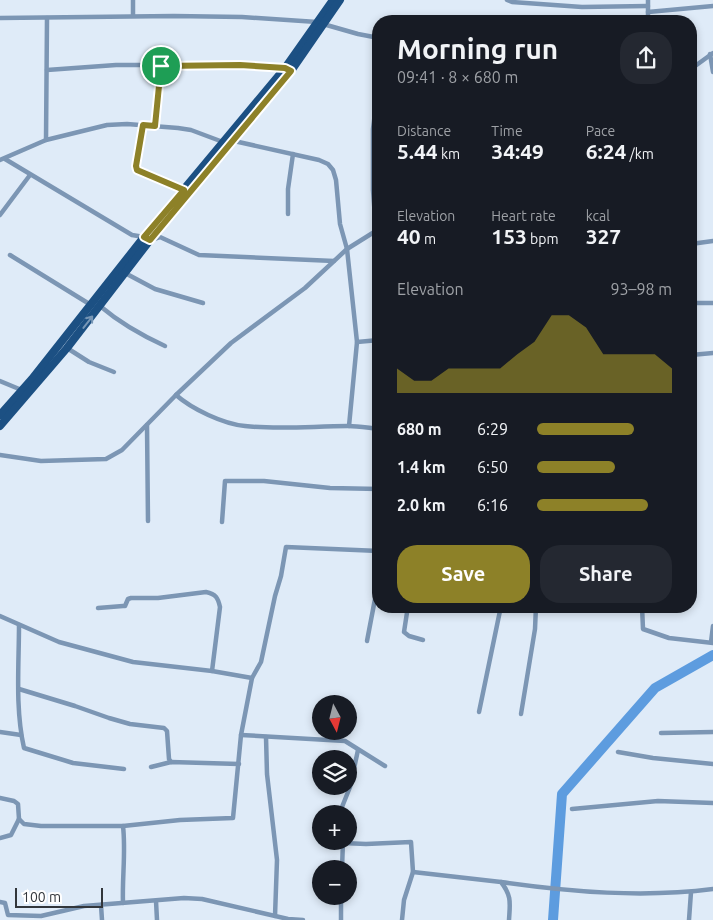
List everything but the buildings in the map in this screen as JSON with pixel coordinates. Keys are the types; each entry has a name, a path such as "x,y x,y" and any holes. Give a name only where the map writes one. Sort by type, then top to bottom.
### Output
{"main road":[{"path":"0,426 91,305 234,141 288,69 320,23 333,0"},
{"path":"320,23 340,0"},
{"path":"0,415 26,392 67,348 125,273 184,190 223,142 288,69"}],"street":[{"path":"133,0 133,15"},
{"path":"507,0 512,2 556,3 582,7 648,6"},
{"path":"648,0 648,12 713,6"},
{"path":"0,18 133,15 242,17 320,23 372,37"},
{"path":"46,140 47,18"},
{"path":"697,64 712,53"},
{"path":"712,53 713,72"},
{"path":"47,70 116,65 240,65 288,69"},
{"path":"155,126 161,66"},
{"path":"2,160 46,140 107,125 127,124 191,130 223,142"},
{"path":"143,125 136,166 137,170 184,190"},
{"path":"234,141 328,164 333,170 336,180 340,224 347,249 357,342 349,426"},
{"path":"288,214 288,189 293,154"},
{"path":"2,160 132,235 148,239 160,237 198,255 334,261"},
{"path":"0,215 30,175"},
{"path":"0,455 41,461 106,458 122,450 176,394 231,343 305,288 347,249 372,233"},
{"path":"697,243 713,241"},
{"path":"10,255 91,305"},
{"path":"125,273 155,289 203,303"},
{"path":"697,303 713,303"},
{"path":"100,306 116,320 164,346"},
{"path":"357,342 372,341"},
{"path":"67,348 89,362 114,372"},
{"path":"697,353 713,352"},
{"path":"0,381 26,392"},
{"path":"176,394 184,402 223,422 244,426 349,426 372,428"},
{"path":"147,425 148,521"},
{"path":"222,522 225,481 264,481 330,488 372,489"},
{"path":"19,819 24,824 41,826 124,826 180,820 233,818 241,734 252,678 261,662 286,547 372,551"},
{"path":"98,608 123,606 128,599 132,598 158,598 206,592 214,594 218,599 220,607 212,671"},
{"path":"367,642 372,613"},
{"path":"407,613 404,632 409,636 423,640"},
{"path":"479,712 500,613"},
{"path":"521,714 535,629 536,613"},
{"path":"642,613 643,630 669,638 712,643 713,626"},
{"path":"0,616 59,642 133,662 212,671 252,678"},
{"path":"19,625 19,690 21,734 24,748 73,763 124,769"},
{"path":"19,690 130,724 164,728 167,731 169,759 171,762"},
{"path":"0,732 21,734"},
{"path":"661,733 713,732"},
{"path":"241,734 345,741 385,766"},
{"path":"266,737 267,774 277,860 275,916"},
{"path":"343,805 350,787 358,750"},
{"path":"618,752 653,758 713,764"},
{"path":"151,766 171,762 239,764"},
{"path":"0,798 14,801 18,804 19,819 11,835 0,838"},
{"path":"572,809 658,800 713,803"},
{"path":"122,904 122,879 126,846 124,826"},
{"path":"357,843 411,842 413,872 404,900 402,920"},
{"path":"413,872 548,889 598,893 691,892 713,889"},
{"path":"501,882 508,892 510,901 509,920"},
{"path":"689,920 691,892"},
{"path":"0,902 5,903 7,918 41,918 84,906 184,898 202,899 288,919 303,920"},
{"path":"156,901 157,920"},
{"path":"101,905 102,920"},
{"path":"341,905 341,920"}],"waterway":[{"path":"553,920 562,794 655,688 713,655"}],"route":[{"path":"240,65 285,68 291,71 150,240 144,237 184,190 137,170 136,166 143,125 155,126 161,66 240,65"}]}
